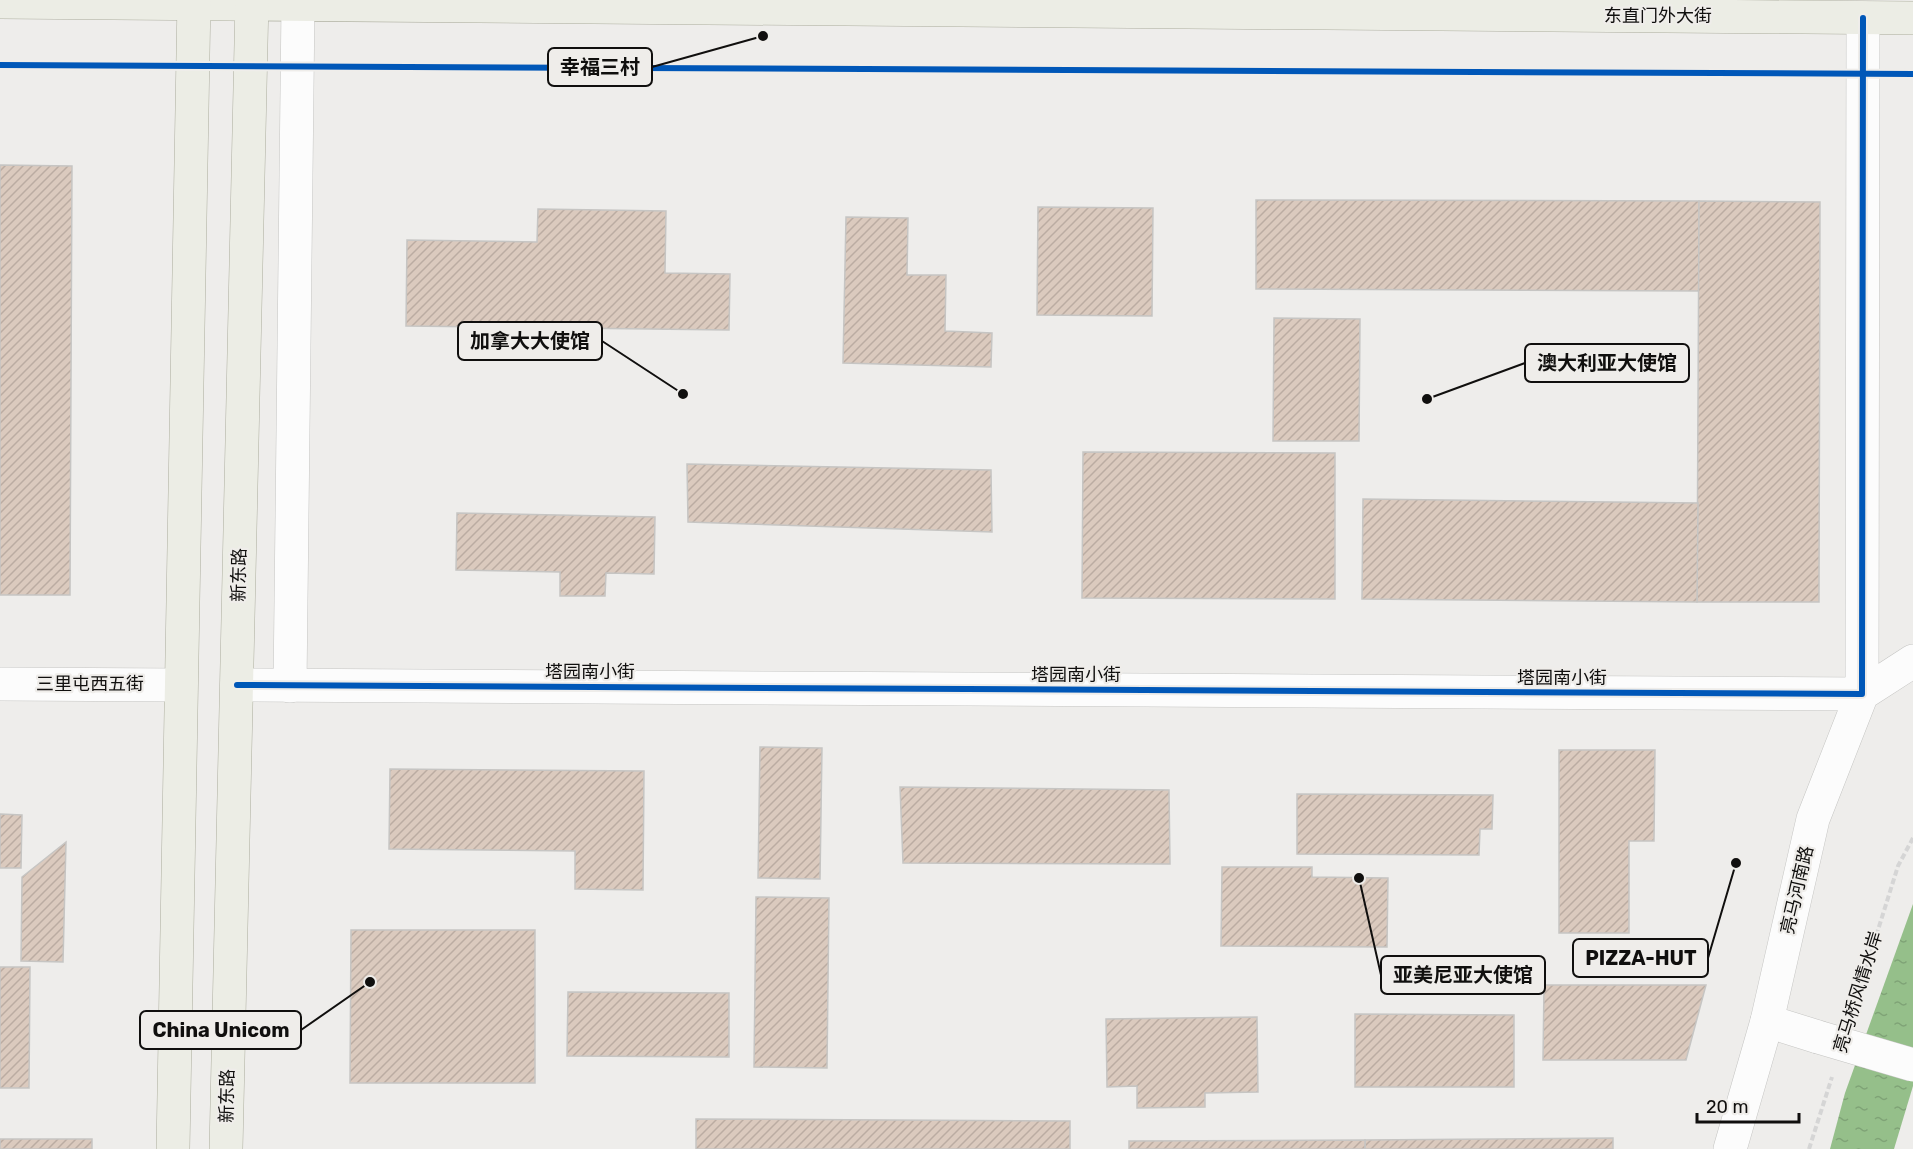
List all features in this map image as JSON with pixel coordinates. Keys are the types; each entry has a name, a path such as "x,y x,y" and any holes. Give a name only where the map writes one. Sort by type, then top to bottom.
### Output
{"main road":[{"name":"东直门外大街","path":"0,2 296,2 1913,18"},
{"path":"173,1149 194,2"},
{"name":"新东路","path":"226,1149 252,2"}],"street":[{"path":"290,686 296,2"},
{"path":"1862,694 1863,18"},
{"path":"1862,694 1913,661"},
{"name":"三里屯西五街","path":"0,684 180,685"},
{"name":"塔园南小街","path":"237,685 1862,694"},
{"name":"亮马河南路","path":"1730,1149 1767,1021 1814,819 1862,694"},
{"path":"1767,1021 1913,1065"}],"water":[{"path":"1913,904 1913,1086 1894,1149 1830,1149 1845,1093"}],"building":[{"path":"0,165 72,166 70,595 0,595"},
{"path":"1256,200 1699,201 1699,291 1256,289"},
{"path":"1699,201 1820,202 1819,602 1697,602"},
{"path":"1038,207 1153,208 1152,316 1037,315"},
{"path":"538,209 666,211 665,273 730,274 729,330 406,326 407,240 537,242"},
{"path":"846,217 908,218 907,275 946,275 945,331 992,333 991,367 843,363"},
{"path":"1274,318 1360,319 1359,441 1273,441"},
{"path":"1083,452 1335,453 1335,599 1082,598"},
{"path":"687,464 991,470 992,532 688,522"},
{"path":"1363,499 1698,503 1697,602 1362,599"},
{"path":"457,513 655,517 654,574 606,573 605,596 560,596 560,572 456,570"},
{"path":"760,747 822,748 820,879 758,878"},
{"path":"1559,750 1655,750 1654,841 1629,841 1629,933 1559,933"},
{"path":"390,769 644,771 643,890 575,889 575,851 389,849"},
{"path":"900,787 1169,790 1170,864 903,863"},
{"path":"1297,794 1493,795 1492,829 1480,829 1479,855 1297,854"},
{"path":"0,814 22,815 21,868 0,868"},
{"path":"66,842 63,962 21,961 22,877"},
{"path":"1222,867 1312,867 1312,877 1388,878 1387,947 1221,946"},
{"path":"756,897 829,898 827,1068 754,1067"},
{"path":"351,930 535,930 535,1083 350,1083"},
{"path":"0,967 30,967 29,1088 0,1088"},
{"path":"1544,985 1706,985 1686,1060 1543,1060"},
{"path":"568,992 729,993 729,1057 567,1056"},
{"path":"1355,1014 1514,1015 1514,1087 1355,1087"},
{"path":"1257,1017 1258,1092 1205,1093 1205,1107 1137,1108 1137,1086 1107,1087 1106,1019"},
{"path":"696,1119 1070,1121 1070,1149 696,1149"},
{"path":"1613,1138 1613,1149 1365,1149 1365,1140"},
{"path":"0,1139 92,1139 92,1149 0,1149"},
{"path":"1365,1140 1365,1149 1129,1149 1129,1141"}],"cycle path":[{"path":"237,685 1862,694 1863,18"},
{"path":"0,65 1913,74"}],"place":[{"name":"幸福三村","path":"763,36"},
{"name":"加拿大大使馆","path":"683,394"},
{"name":"澳大利亚大使馆","path":"1427,399"},
{"name":"PIZZA-HUT","path":"1736,863"},
{"name":"亚美尼亚大使馆","path":"1359,878"},
{"name":"China Unicom","path":"370,982"}]}
